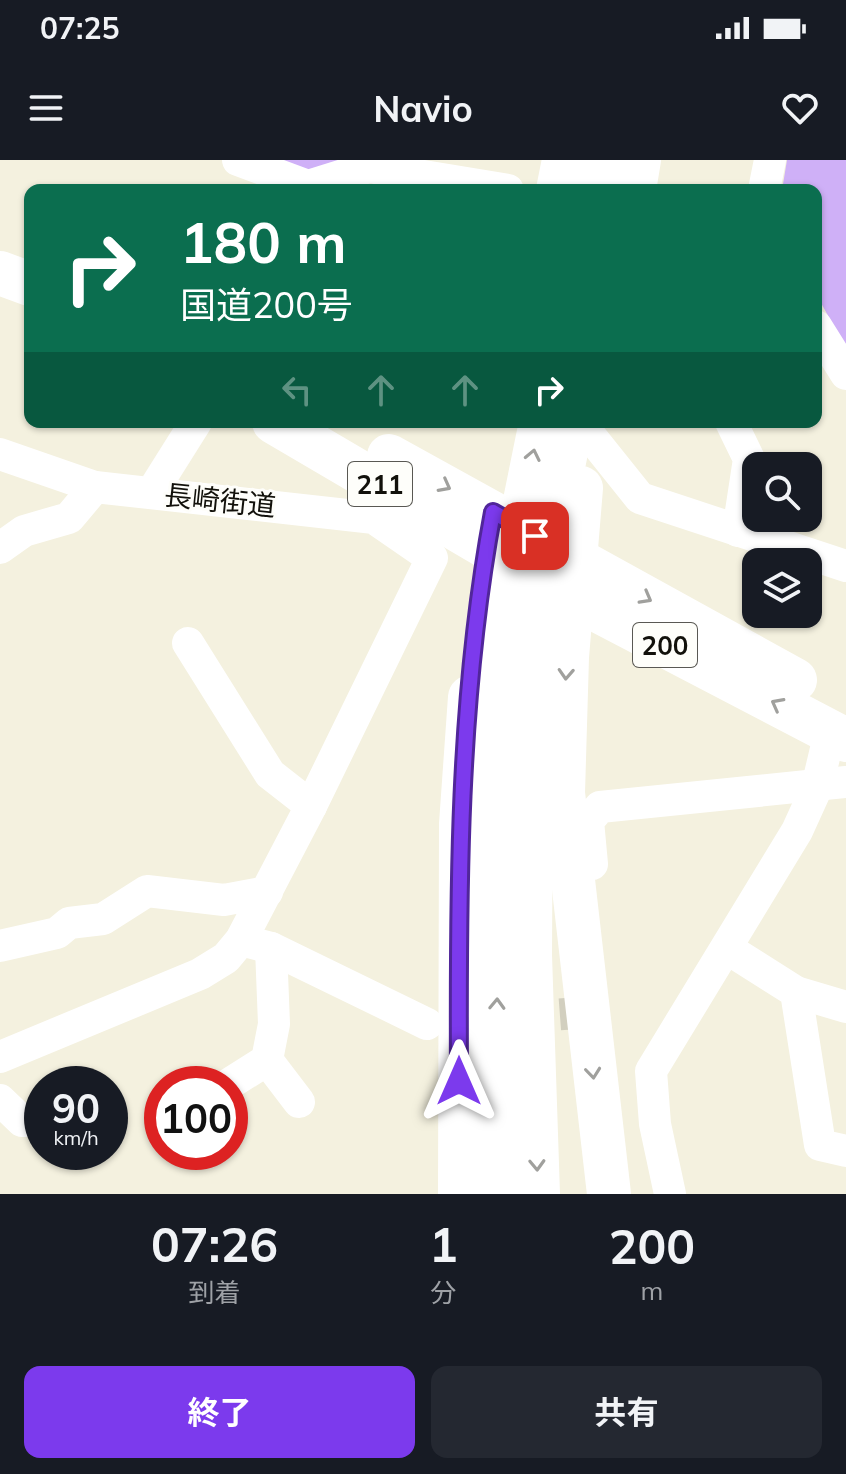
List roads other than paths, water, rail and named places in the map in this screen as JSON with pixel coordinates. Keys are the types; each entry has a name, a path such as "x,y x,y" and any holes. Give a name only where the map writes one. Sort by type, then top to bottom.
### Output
{"highway":[{"path":"559,184 564,160"},
{"path":"592,184 596,160"},
{"path":"618,184 622,160"},
{"path":"635,184 639,160"},
{"path":"0,273 24,282"},
{"path":"0,294 24,304"},
{"name":"211","path":"286,428 490,529"},
{"name":"211","path":"336,428 490,529"},
{"path":"460,1194 461,824 475,619 510,428"},
{"path":"540,428 497,639 517,738 580,1194"},
{"path":"502,1194 495,1053 502,888 517,738 537,596 579,428"},
{"path":"580,428 575,578 564,699 563,793 609,1194"},
{"name":"200","path":"490,529 841,726"},
{"path":"517,738 530,955 538,1194"}],"street":[{"path":"238,160 298,184"},
{"path":"765,184 770,160"},
{"path":"318,184 369,164 476,184"},
{"path":"822,336 846,374"},
{"path":"152,492 192,428"},
{"path":"583,428 640,498 738,531 845,560"},
{"path":"734,428 749,459 738,531"},
{"name":"長崎街道","path":"0,454 95,487 374,518 432,558 311,806"},
{"path":"0,548 24,531 69,518 95,487"},
{"path":"188,643 270,774 311,806 267,892 256,944 274,1024 267,1060 248,1072"},
{"path":"670,1194 655,1124 651,1071 797,831 832,784 841,726"},
{"path":"605,1011 588,821 600,807 832,784"},
{"path":"0,946 57,933 69,923 103,919 147,891 224,900 267,892"},
{"path":"256,944 427,1024"},
{"path":"0,1057 200,974 256,944"},
{"path":"728,949 796,992 846,1007"},
{"path":"796,992 820,1145 846,1151"},
{"path":"267,1060 299,1102"},
{"path":"0,1100 24,1121"}],"tunnel":[{"path":"512,1018 605,1011"}]}
